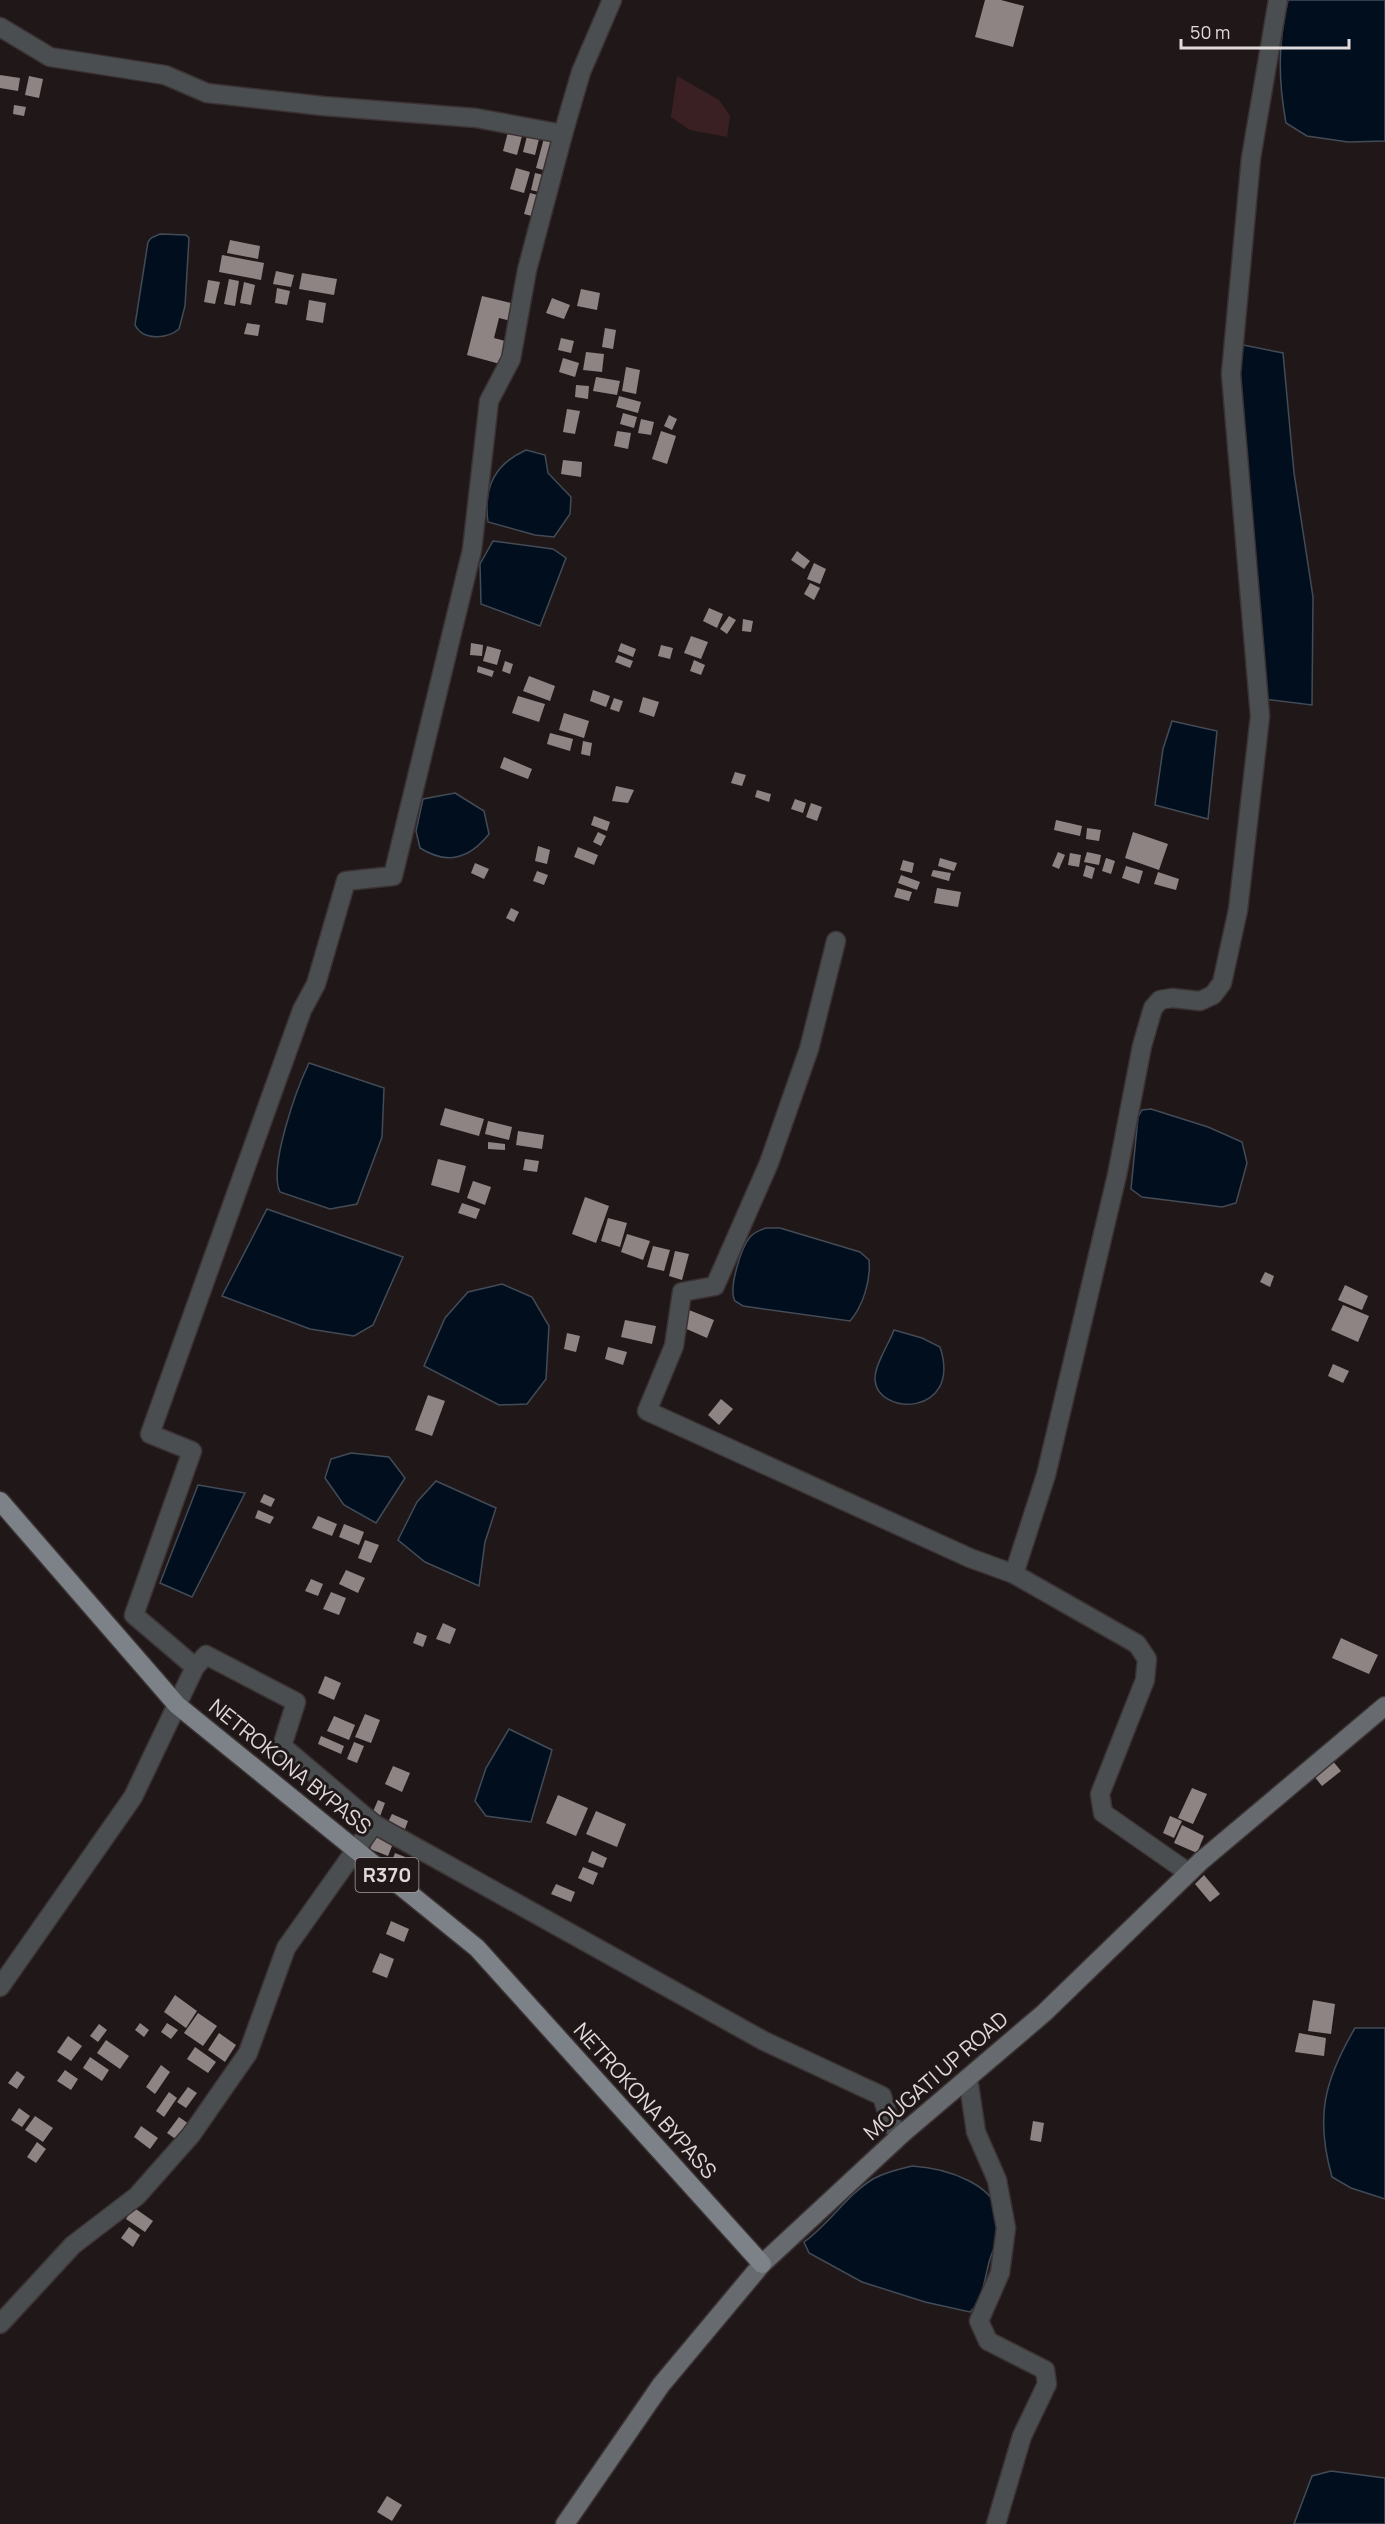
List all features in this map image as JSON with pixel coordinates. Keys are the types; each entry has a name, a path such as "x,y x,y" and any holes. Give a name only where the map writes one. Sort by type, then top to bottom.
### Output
{"main road":[{"name":"NETROKONA BYPASS","path":"0,1501 177,1705 477,1948 762,2264"}],"street":[{"path":"195,1667 134,1615 192,1451 150,1434 302,1010 316,984 346,881 393,876 472,550 489,401 511,359 527,270 563,134 582,72 612,0"},
{"path":"1014,1574 1046,1474 1117,1175 1142,1046 1154,1008 1160,1000 1172,998 1200,1001 1213,994 1222,983 1238,910 1260,716 1231,374 1251,158 1278,0"},
{"path":"0,27 50,57 165,75 207,93 323,106 476,118 563,134"},
{"path":"836,941 809,1049 769,1162 715,1286 682,1292 674,1346 647,1411 906,1530 1014,1574 1137,1644 1147,1659 1145,1680 1100,1794 1103,1813 1190,1873"},
{"path":"0,1987 133,1797 195,1667 206,1655 296,1702 282,1746 374,1824 764,2041 882,2096 891,2125 902,2134"},
{"name":"MOUGATI UP ROAD","path":"565,2524 661,2385 762,2264 902,2134 1044,2013 1190,1873 1385,1707"},
{"path":"0,2324 73,2245 137,2196 191,2135 248,2053 286,1948 374,1824"},
{"path":"968,2078 976,2132 997,2180 1006,2228 1000,2273 980,2320 988,2341 1045,2370 1047,2384 1022,2436 996,2524"}],"shaded area":[{"path":"677,76 719,100 730,116 727,137 690,130 671,117"}],"water":[{"path":"1288,0 1385,0 1385,141 1348,142 1307,136 1286,123 1280,61 1282,31"},
{"path":"160,234 186,235 189,238 185,306 179,329 168,335 156,337 144,334 135,325 148,242"},
{"path":"1238,344 1283,353 1294,473 1313,597 1312,705 1263,699 1238,394"},
{"path":"526,450 545,455 548,473 571,497 570,514 554,537 535,535 488,522 487,498 493,478 506,462"},
{"path":"493,541 553,549 566,558 540,626 481,604 480,564"},
{"path":"1172,721 1217,731 1208,819 1155,805 1163,749"},
{"path":"455,793 484,811 489,834 474,849 457,857 448,858 420,848 416,831 423,799"},
{"path":"309,1063 384,1088 382,1137 357,1204 330,1209 280,1192 277,1180 281,1147 291,1108"},
{"path":"1151,1109 1208,1127 1242,1142 1247,1163 1236,1203 1222,1207 1142,1197 1131,1189 1138,1117 1142,1110"},
{"path":"267,1209 403,1257 373,1325 354,1336 310,1329 222,1296"},
{"path":"766,1228 780,1228 860,1252 869,1260 869,1276 865,1292 859,1308 850,1321 743,1306 735,1301 734,1278 746,1242 757,1231"},
{"path":"502,1284 532,1297 549,1326 546,1379 527,1404 499,1405 424,1366 445,1318 468,1292"},
{"path":"894,1330 922,1338 940,1347 944,1370 940,1387 930,1398 916,1403 902,1404 888,1399 879,1391 875,1378 876,1372"},
{"path":"351,1453 389,1457 405,1478 376,1523 344,1505 325,1478 331,1459"},
{"path":"436,1481 496,1508 485,1542 479,1586 425,1562 398,1540 417,1502"},
{"path":"198,1485 245,1493 192,1597 160,1583"},
{"path":"509,1729 552,1750 531,1822 486,1816 475,1801 486,1768"},
{"path":"1355,2028 1385,2028 1385,2199 1351,2188 1332,2177 1327,2156 1324,2136 1326,2100 1336,2065"},
{"path":"912,2166 940,2170 969,2181 992,2199 999,2211 1001,2226 999,2235 989,2262 979,2303 970,2312 925,2302 862,2282 809,2253 804,2242 822,2227 846,2201 873,2179 882,2174"},
{"path":"1331,2471 1385,2478 1385,2524 1294,2524 1312,2476"}],"building":[{"path":"985,0 1001,0 1024,6 1013,47 975,37"},
{"path":"0,75 20,78 18,91 0,88"},
{"path":"29,76 43,79 39,98 25,95"},
{"path":"14,105 26,107 24,116 13,114"},
{"path":"508,132 522,136 517,155 503,151"},
{"path":"527,136 539,139 535,155 523,152"},
{"path":"544,138 555,141 547,171 536,168"},
{"path":"516,168 530,172 524,193 510,189"},
{"path":"535,173 544,175 539,192 531,190"},
{"path":"530,193 541,196 536,217 524,214"},
{"path":"230,240 260,246 258,259 227,253"},
{"path":"222,255 264,263 261,280 219,272"},
{"path":"276,271 294,275 291,287 273,284"},
{"path":"302,273 337,279 334,295 299,289"},
{"path":"229,279 239,281 235,306 224,304"},
{"path":"208,280 220,282 215,304 204,302"},
{"path":"244,282 255,285 251,305 240,303"},
{"path":"277,288 290,291 287,305 275,303"},
{"path":"581,289 600,293 597,310 577,306"},
{"path":"482,296 515,304 511,321 499,318 494,338 505,341 500,364 467,355"},
{"path":"552,298 570,305 564,319 546,313"},
{"path":"309,300 326,303 323,323 306,320"},
{"path":"247,323 260,325 258,336 244,334"},
{"path":"605,328 616,330 613,349 602,347"},
{"path":"561,338 574,341 571,353 558,350"},
{"path":"586,352 604,354 602,372 583,370"},
{"path":"563,358 579,363 575,377 559,372"},
{"path":"626,367 640,370 636,394 622,391"},
{"path":"596,377 620,381 617,395 593,391"},
{"path":"576,385 589,386 588,399 575,397"},
{"path":"619,396 641,402 638,413 616,407"},
{"path":"567,409 580,411 575,434 563,432"},
{"path":"623,413 637,417 634,428 620,424"},
{"path":"669,415 677,419 672,430 664,426"},
{"path":"641,419 654,422 651,435 638,433"},
{"path":"617,431 631,433 628,449 614,446"},
{"path":"661,431 676,436 667,464 652,459"},
{"path":"563,460 582,462 581,477 561,474"},
{"path":"797,551 810,561 804,569 791,560"},
{"path":"814,563 826,569 820,584 807,579"},
{"path":"810,583 820,588 814,600 804,594"},
{"path":"709,608 723,614 717,628 703,621"},
{"path":"729,616 736,620 727,634 720,629"},
{"path":"743,619 753,621 751,632 742,631"},
{"path":"691,636 708,642 701,659 684,653"},
{"path":"471,643 483,645 482,656 470,655"},
{"path":"621,643 636,649 633,657 618,651"},
{"path":"661,645 673,648 670,659 658,656"},
{"path":"487,646 501,650 497,665 483,661"},
{"path":"618,655 633,661 630,668 615,662"},
{"path":"694,660 705,665 701,675 690,671"},
{"path":"505,661 513,664 510,674 502,671"},
{"path":"478,666 494,671 492,677 477,672"},
{"path":"529,676 555,686 550,701 523,691"},
{"path":"593,690 610,696 606,707 590,701"},
{"path":"518,696 545,704 539,722 512,713"},
{"path":"643,697 659,702 654,717 639,712"},
{"path":"614,698 623,701 619,712 610,709"},
{"path":"564,713 589,721 584,738 559,730"},
{"path":"550,733 573,739 570,751 547,744"},
{"path":"583,741 592,743 590,756 581,754"},
{"path":"504,757 532,769 528,779 500,768"},
{"path":"735,772 746,775 742,786 731,783"},
{"path":"616,786 634,790 628,803 612,801"},
{"path":"757,790 771,794 769,802 755,797"},
{"path":"795,799 806,803 803,813 791,809"},
{"path":"811,803 822,807 817,821 806,817"},
{"path":"594,816 610,822 607,831 591,825"},
{"path":"1056,820 1082,826 1080,836 1054,830"},
{"path":"1087,828 1101,830 1099,841 1086,839"},
{"path":"598,832 606,836 601,846 593,842"},
{"path":"1133,832 1168,844 1159,870 1125,858"},
{"path":"538,846 550,850 547,864 535,861"},
{"path":"578,847 598,855 594,865 574,857"},
{"path":"1058,852 1065,855 1059,869 1052,866"},
{"path":"1087,852 1101,855 1099,865 1084,862"},
{"path":"1070,853 1081,855 1079,867 1068,865"},
{"path":"940,858 957,863 954,871 938,866"},
{"path":"1106,858 1115,861 1111,874 1102,871"},
{"path":"903,860 914,863 912,873 900,870"},
{"path":"475,863 489,869 484,879 471,873"},
{"path":"1086,865 1095,868 1092,879 1083,876"},
{"path":"1126,866 1143,871 1139,884 1122,878"},
{"path":"933,870 951,873 949,881 931,876"},
{"path":"537,871 548,875 544,885 533,881"},
{"path":"1158,872 1179,879 1176,890 1154,884"},
{"path":"901,875 920,882 917,890 898,883"},
{"path":"897,888 912,892 909,901 894,897"},
{"path":"937,888 961,892 958,907 934,903"},
{"path":"511,908 519,912 514,922 506,918"},
{"path":"445,1108 484,1119 479,1136 440,1125"},
{"path":"488,1121 512,1127 509,1140 485,1134"},
{"path":"518,1131 544,1135 542,1149 516,1145"},
{"path":"488,1142 505,1144 505,1150 488,1149"},
{"path":"438,1159 466,1166 459,1193 431,1185"},
{"path":"525,1159 539,1161 537,1172 523,1170"},
{"path":"473,1181 491,1187 485,1205 467,1198"},
{"path":"585,1197 609,1206 596,1243 572,1234"},
{"path":"462,1203 480,1209 476,1219 458,1213"},
{"path":"608,1218 627,1223 620,1247 601,1241"},
{"path":"627,1234 650,1241 643,1260 621,1252"},
{"path":"653,1246 670,1250 664,1271 647,1267"},
{"path":"675,1251 689,1254 682,1280 669,1276"},
{"path":"1265,1272 1274,1276 1270,1287 1260,1282"},
{"path":"1345,1285 1368,1296 1362,1310 1338,1300"},
{"path":"1343,1305 1369,1316 1358,1342 1331,1330"},
{"path":"689,1310 714,1320 707,1338 682,1327"},
{"path":"625,1320 656,1326 652,1344 621,1337"},
{"path":"567,1333 580,1336 576,1352 564,1349"},
{"path":"608,1347 627,1352 623,1365 605,1359"},
{"path":"1333,1364 1349,1371 1343,1383 1328,1376"},
{"path":"428,1395 445,1401 432,1436 415,1430"},
{"path":"721,1399 733,1409 719,1425 708,1415"},
{"path":"264,1494 275,1499 271,1507 260,1502"},
{"path":"258,1510 274,1517 270,1524 255,1518"},
{"path":"318,1516 337,1524 332,1536 312,1528"},
{"path":"344,1524 364,1532 359,1545 339,1537"},
{"path":"365,1540 379,1545 371,1563 358,1558"},
{"path":"346,1570 365,1578 358,1593 339,1584"},
{"path":"311,1579 323,1584 318,1596 305,1591"},
{"path":"331,1592 346,1598 339,1615 323,1609"},
{"path":"443,1623 456,1629 450,1644 436,1639"},
{"path":"417,1632 427,1636 423,1647 413,1643"},
{"path":"1341,1638 1378,1655 1369,1674 1332,1658"},
{"path":"325,1676 341,1683 334,1700 318,1693"},
{"path":"365,1714 380,1720 371,1743 355,1737"},
{"path":"334,1716 355,1725 349,1740 327,1731"},
{"path":"321,1736 344,1746 341,1754 318,1744"},
{"path":"354,1742 364,1746 357,1763 347,1759"},
{"path":"1332,1760 1341,1771 1322,1786 1314,1776"},
{"path":"393,1766 410,1773 402,1792 385,1784"},
{"path":"1192,1788 1207,1794 1193,1824 1178,1818"},
{"path":"558,1795 588,1808 576,1836 546,1823"},
{"path":"378,1800 385,1803 379,1819 371,1816"},
{"path":"596,1811 626,1824 617,1847 586,1834"},
{"path":"392,1814 408,1821 405,1829 388,1822"},
{"path":"1170,1816 1182,1821 1174,1838 1163,1833"},
{"path":"1182,1825 1204,1836 1197,1853 1174,1843"},
{"path":"376,1834 394,1841 388,1856 370,1849"},
{"path":"592,1851 607,1858 603,1868 588,1862"},
{"path":"395,1853 405,1857 400,1868 391,1864"},
{"path":"583,1867 598,1873 593,1885 578,1878"},
{"path":"1204,1875 1220,1894 1210,1902 1195,1884"},
{"path":"556,1884 575,1892 571,1902 551,1894"},
{"path":"391,1921 409,1929 404,1942 386,1934"},
{"path":"380,1953 394,1959 387,1978 372,1972"},
{"path":"175,1995 197,2011 186,2028 164,2012"},
{"path":"1313,2000 1335,2004 1331,2034 1308,2031"},
{"path":"198,2013 217,2026 203,2046 184,2033"},
{"path":"140,2023 149,2030 144,2037 135,2030"},
{"path":"167,2023 178,2030 171,2039 161,2032"},
{"path":"99,2024 107,2030 98,2042 90,2036"},
{"path":"219,2033 236,2045 225,2062 208,2050"},
{"path":"1299,2033 1326,2038 1324,2056 1295,2052"},
{"path":"68,2036 82,2046 71,2061 57,2052"},
{"path":"106,2040 129,2056 120,2069 97,2053"},
{"path":"195,2047 216,2062 208,2073 187,2059"},
{"path":"90,2057 109,2070 102,2081 83,2068"},
{"path":"161,2065 170,2072 155,2094 146,2087"},
{"path":"65,2070 78,2079 71,2090 57,2081"},
{"path":"17,2071 25,2077 17,2089 8,2083"},
{"path":"188,2087 197,2093 186,2108 177,2102"},
{"path":"169,2092 177,2098 164,2117 156,2111"},
{"path":"19,2108 30,2116 22,2127 11,2120"},
{"path":"35,2116 53,2128 43,2142 25,2130"},
{"path":"179,2117 189,2124 177,2140 167,2133"},
{"path":"1033,2121 1044,2123 1041,2142 1030,2140"},
{"path":"141,2126 158,2138 150,2149 134,2137"},
{"path":"37,2142 46,2149 36,2163 27,2157"},
{"path":"133,2207 153,2221 145,2232 126,2219"},
{"path":"129,2227 140,2235 133,2247 121,2238"},
{"path":"387,2496 402,2505 392,2521 377,2512"}]}
